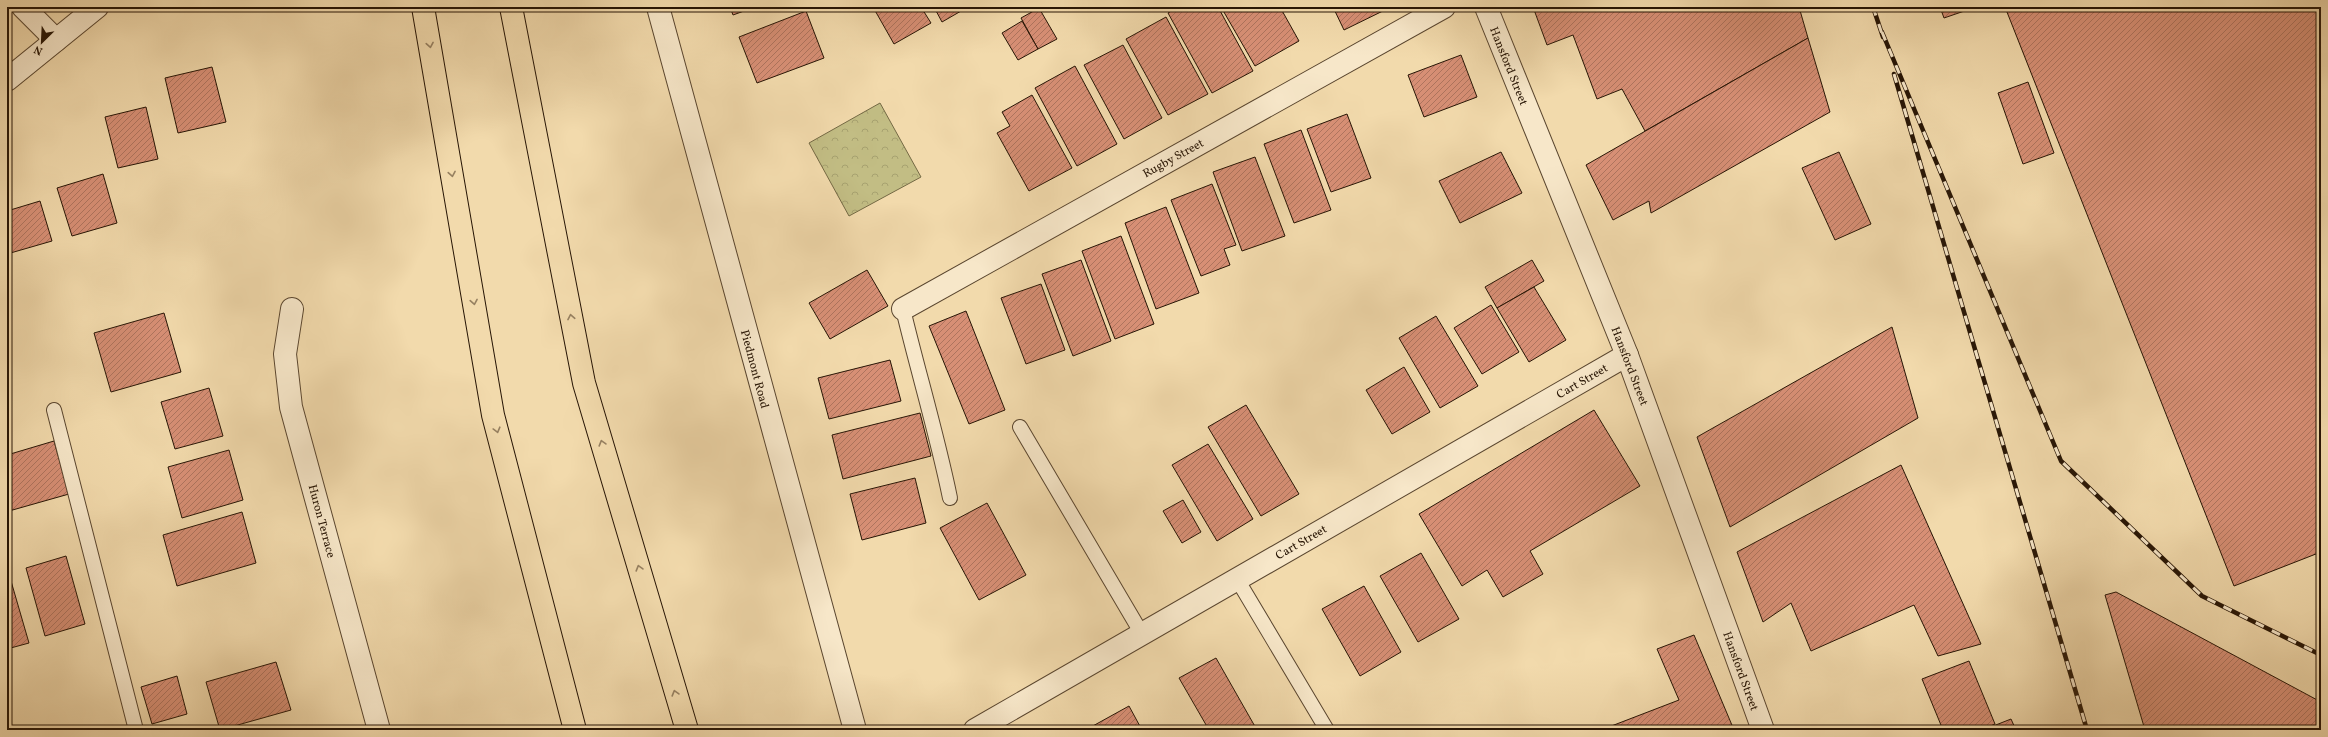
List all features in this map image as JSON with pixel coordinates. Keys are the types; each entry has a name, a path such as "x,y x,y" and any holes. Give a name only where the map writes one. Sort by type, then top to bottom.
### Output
{"highway":[{"path":"423,7 493,415 575,730"},
{"path":"511,7 584,383 686,730"}],"street":[{"path":"23,7 56,40"},
{"path":"7,80 96,7"},
{"name":"Piedmont Road","path":"658,7 855,730"},
{"name":"Rugby Street","path":"903,308 1444,7"},
{"name":"Hansford Street","path":"1486,7 1627,355 1763,730"},
{"name":"Huron Terrace","path":"292,308 285,354 291,407 378,730"},
{"name":"Cart Street","path":"974,730 1627,355"}],"lane":[{"path":"903,308 921,386 937,437 950,498"},
{"path":"54,410 136,730"},
{"path":"1020,428 1142,634"},
{"path":"1236,579 1327,730"}],"green space":[{"path":"880,103 921,177 849,216 809,143"}],"building":[{"path":"730,7 755,7 733,15"},
{"path":"873,7 921,7 931,23 894,44"},
{"path":"934,7 968,7 942,22"},
{"path":"1178,7 1218,7 1253,71 1212,93 1168,13"},
{"path":"1221,7 1280,7 1299,41 1255,66"},
{"path":"1333,7 1391,7 1344,30"},
{"path":"1533,7 1799,7 1808,38 1645,131 1622,89 1597,99 1573,35 1547,45"},
{"path":"1940,7 1976,7 1944,18"},
{"path":"2005,7 2321,7 2321,552 2234,586"},
{"path":"1039,8 1057,39 1038,49 1021,18"},
{"path":"806,11 824,58 757,83 739,37"},
{"path":"1166,17 1208,94 1168,115 1126,39"},
{"path":"1022,21 1038,49 1018,60 1002,33"},
{"path":"1808,38 1830,112 1651,213 1649,201 1613,220 1586,165"},
{"path":"1123,45 1162,118 1124,139 1084,65"},
{"path":"1461,55 1477,97 1424,117 1408,75"},
{"path":"1075,66 1117,144 1077,166 1035,88"},
{"path":"212,67 226,122 178,133 165,78"},
{"path":"2028,82 2054,153 2023,164 1998,93"},
{"path":"1032,95 1072,168 1029,191 997,133 1010,126 1002,112"},
{"path":"146,107 158,159 118,168 105,117"},
{"path":"1347,114 1371,178 1331,192 1307,129"},
{"path":"1301,130 1331,210 1294,223 1264,144"},
{"path":"1501,152 1522,193 1460,223 1439,181"},
{"path":"1839,152 1871,224 1835,240 1802,168"},
{"path":"1255,157 1285,236 1242,251 1213,172"},
{"path":"103,174 117,223 72,236 57,188"},
{"path":"1212,184 1236,245 1224,249 1230,265 1201,276 1171,200"},
{"path":"40,201 52,241 7,254 7,211"},
{"path":"1166,207 1199,293 1156,309 1125,223"},
{"path":"1121,236 1154,324 1115,339 1082,251"},
{"path":"1081,260 1111,341 1073,356 1042,274"},
{"path":"1532,260 1544,281 1497,308 1485,287"},
{"path":"867,270 888,306 830,339 809,303"},
{"path":"1041,284 1065,350 1026,364 1001,298"},
{"path":"1534,287 1566,340 1529,362 1497,308"},
{"path":"1491,305 1519,352 1482,374 1454,328"},
{"path":"966,311 1005,410 969,424 929,326"},
{"path":"164,313 181,372 111,392 94,333"},
{"path":"1436,316 1478,386 1440,408 1399,338"},
{"path":"1892,327 1918,418 1730,527 1697,437"},
{"path":"890,360 901,401 829,419 818,378"},
{"path":"1404,367 1430,412 1392,434 1366,390"},
{"path":"209,388 223,436 175,449 161,402"},
{"path":"1246,405 1299,494 1261,516 1208,427"},
{"path":"1594,410 1640,486 1530,551 1543,574 1503,597 1487,570 1462,586 1419,514"},
{"path":"920,413 931,456 843,479 832,435"},
{"path":"54,441 69,494 9,511 7,504 7,455"},
{"path":"1208,444 1253,519 1217,541 1172,465"},
{"path":"229,450 243,500 182,518 168,467"},
{"path":"1901,465 1981,644 1938,656 1914,605 1811,651 1791,603 1763,622 1737,552"},
{"path":"915,478 926,523 862,540 850,494"},
{"path":"1183,500 1201,532 1182,543 1163,511"},
{"path":"987,503 1026,575 979,600 940,528"},
{"path":"242,512 256,563 177,586 163,535"},
{"path":"1421,553 1459,619 1418,642 1380,576"},
{"path":"66,556 85,624 45,636 26,568"},
{"path":"11,581 29,643 7,649 7,582"},
{"path":"1364,586 1401,652 1360,676 1322,609"},
{"path":"2116,592 2321,702 2321,730 2145,730 2105,595"},
{"path":"1694,635 1734,730 1601,730 1679,700 1657,649"},
{"path":"1216,658 1257,730 1209,730 1179,678"},
{"path":"1969,661 1995,724 1981,730 1943,730 1922,679"},
{"path":"276,662 291,710 220,730 206,682"},
{"path":"177,676 187,714 152,724 141,687"},
{"path":"1129,706 1142,730 1093,730 1091,727"},
{"path":"2011,719 2016,730 1983,730"}],"railway":[{"path":"1873,7 1883,37"},
{"path":"1882,32 2061,461 2202,596 2321,655"},
{"path":"1894,74 2087,730"}]}
